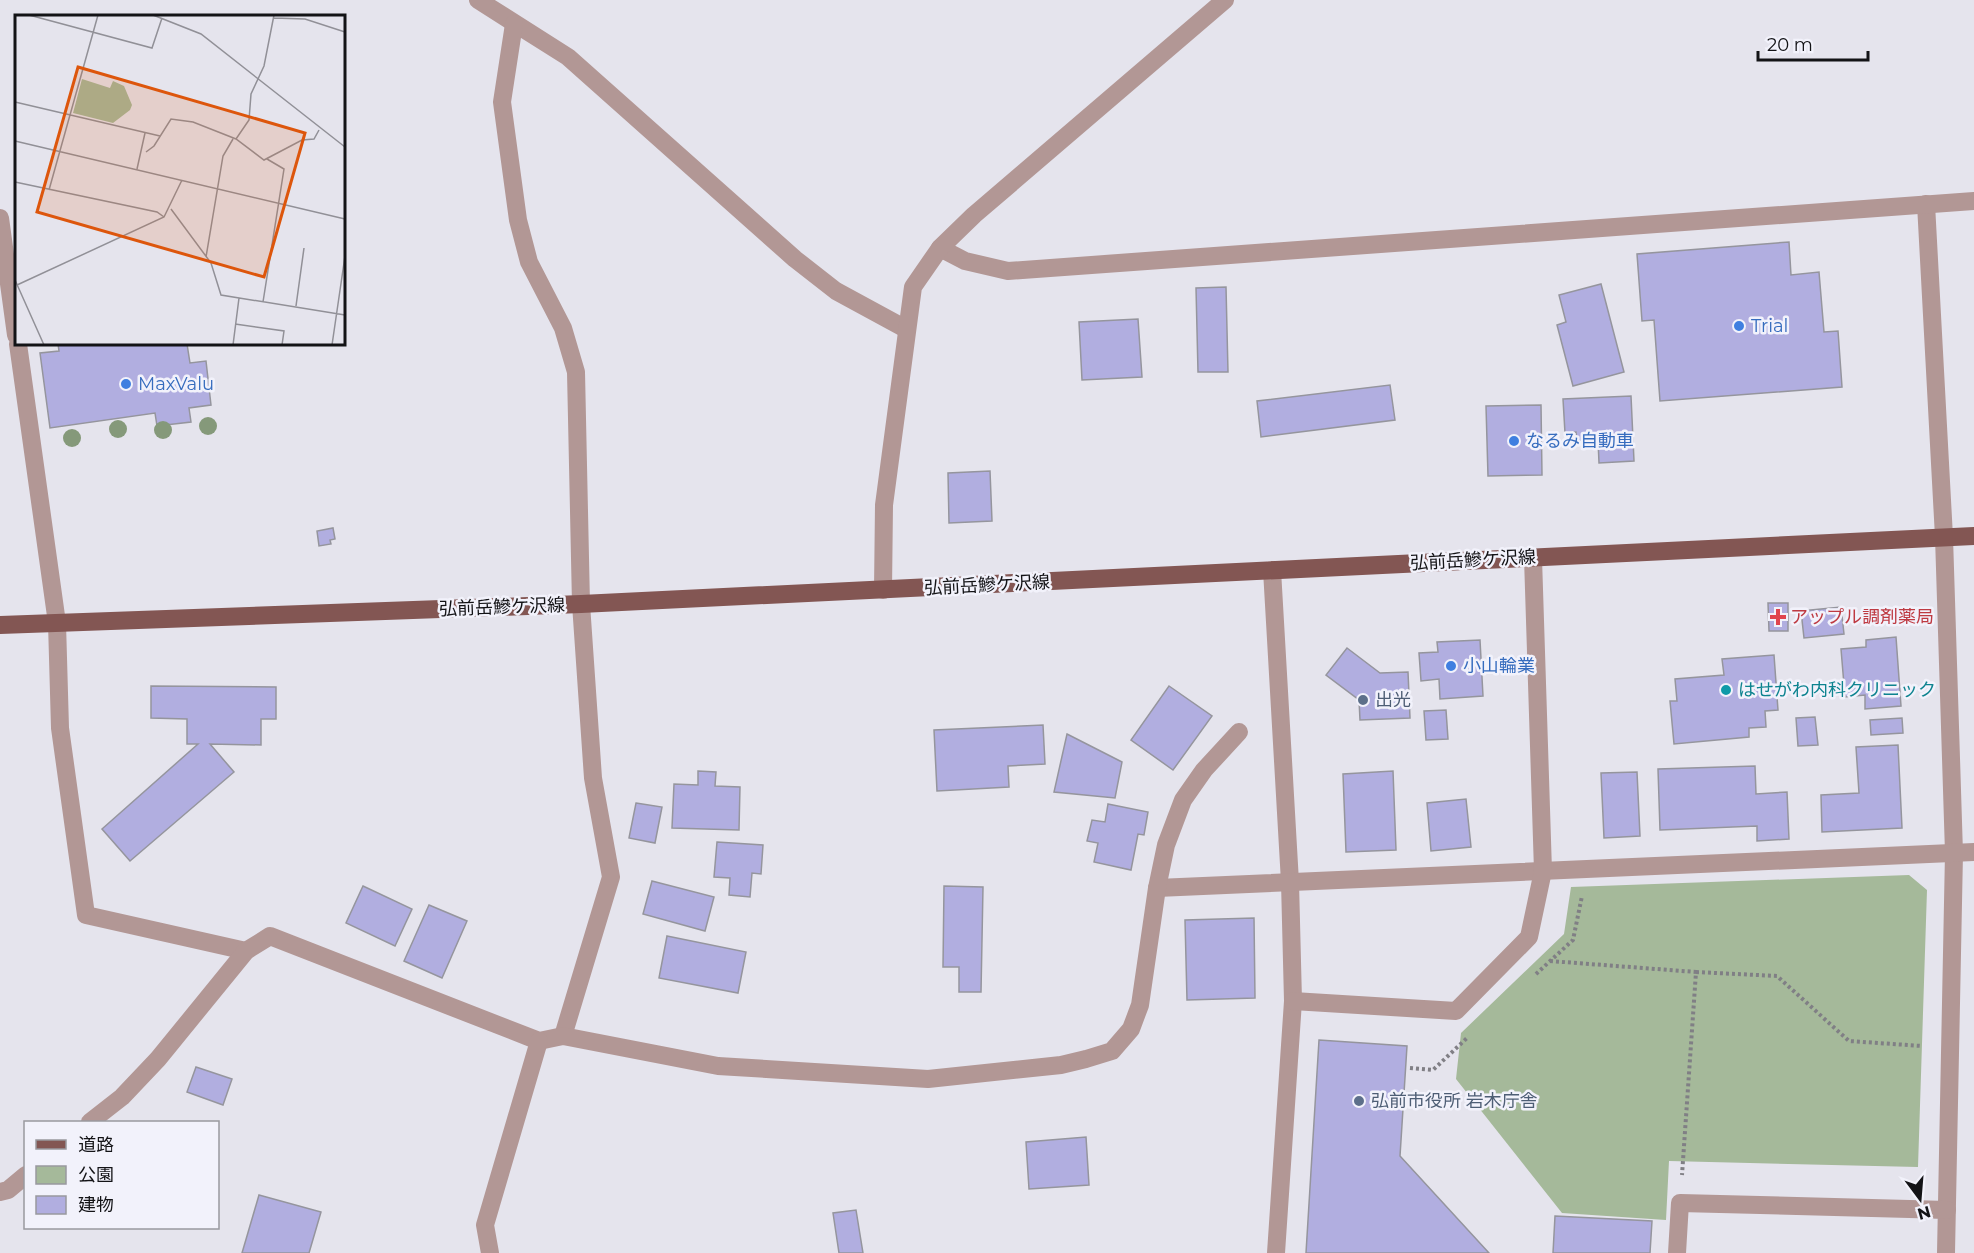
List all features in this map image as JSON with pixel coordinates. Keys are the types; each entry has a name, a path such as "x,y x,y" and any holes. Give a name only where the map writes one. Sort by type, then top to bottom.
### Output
{"main road":[{"name":"弘前岳鰺ケ沢線","path":"0,625 581,604 1974,536"}],"street":[{"path":"478,0 568,57 795,259 836,291 906,329"},
{"path":"883,590 884,505 913,287 940,248 974,215 1225,0"},
{"path":"514,24 502,102 518,220 529,262 562,328 576,372 581,604 593,778 611,877 563,1036"},
{"path":"940,248 964,261 1008,271 1974,201"},
{"path":"1926,204 1944,537 1954,853 1946,1253"},
{"path":"0,218 15,328"},
{"path":"18,345 57,623 60,728 86,915 246,951"},
{"path":"1293,1001 1456,1011 1529,937 1543,871 1533,558"},
{"path":"1272,570 1290,882 1293,1001 1276,1253"},
{"path":"91,1121 122,1096 158,1059 246,951 270,936 539,1041 563,1036 718,1066 928,1078 1061,1065 1112,1051 1131,1029 1140,1005 1157,888 1166,845 1183,800 1204,770 1239,732"},
{"path":"1157,888 1974,852"},
{"path":"490,1253 485,1226 539,1041"},
{"path":"0,1192 8,1190 24,1177"},
{"path":"1677,1253 1680,1203 1947,1210"}],"path":[{"path":"1550,961 1777,976 1849,1041 1930,1046"},
{"path":"1680,1203 1696,972"}],"green space":[{"path":"1909,875 1927,890 1918,1167 1669,1161 1666,1220 1562,1213 1456,1079 1461,1033 1564,934 1571,887"}],"building":[{"name":"Trial","path":"1789,242 1791,275 1819,272 1824,332 1838,331 1842,387 1660,401 1654,320 1642,321 1637,254"},
{"path":"1601,284 1624,372 1573,386 1557,325 1566,322 1559,295"},
{"path":"1226,287 1228,372 1198,372 1196,288"},
{"path":"1138,319 1142,377 1082,380 1079,322"},
{"name":"MaxValu","path":"58,345 187,345 190,363 206,361 211,405 189,408 191,422 157,426 155,413 50,428 40,353 59,351"},
{"path":"1390,385 1395,420 1261,437 1257,401"},
{"path":"1631,396 1634,461 1599,463 1598,440 1577,441 1576,432 1565,433 1563,399"},
{"name":"なるみ自動車","path":"1541,405 1542,475 1488,476 1486,406"},
{"path":"990,471 992,521 949,523 948,473"},
{"path":"333,528 335,539 330,540 331,544 319,546 317,531"},
{"name":"アップル調剤薬局","path":"1768,603 1788,603 1788,631 1769,631"},
{"path":"1841,607 1844,634 1804,638 1801,611"},
{"path":"1896,637 1901,706 1865,709 1865,695 1845,697 1841,649 1866,647 1866,640"},
{"name":"小山輪業","path":"1480,640 1483,696 1440,699 1439,679 1421,681 1419,653 1438,652 1437,642"},
{"path":"1347,648 1380,673 1408,672 1410,718 1360,720 1359,700 1326,675"},
{"name":"はせがわ内科クリニック","path":"1774,655 1778,710 1765,711 1766,727 1749,728 1749,737 1674,744 1670,701 1677,701 1675,679 1724,675 1722,659"},
{"path":"151,686 276,687 276,719 261,719 261,745 210,744 234,772 130,861 102,829 198,744 187,744 187,719 151,718"},
{"path":"1169,686 1212,716 1173,770 1131,740"},
{"path":"1446,710 1448,739 1426,740 1424,711"},
{"path":"1815,717 1818,745 1798,746 1796,718"},
{"path":"1902,718 1903,733 1871,735 1870,720"},
{"path":"1043,725 1045,764 1008,766 1009,787 937,791 934,730"},
{"path":"1067,734 1122,762 1115,798 1054,792"},
{"path":"1898,745 1902,828 1822,832 1821,795 1859,793 1856,747"},
{"path":"1755,766 1756,794 1787,792 1789,839 1757,841 1757,826 1660,830 1658,769"},
{"path":"698,771 716,772 715,786 740,787 739,830 672,828 674,784 698,785"},
{"path":"1393,771 1396,850 1346,852 1343,774"},
{"path":"1637,772 1640,836 1604,838 1601,773"},
{"path":"1466,799 1471,847 1431,851 1427,803"},
{"path":"636,803 662,807 655,843 629,838"},
{"path":"1108,804 1148,812 1144,835 1138,834 1131,870 1094,862 1098,843 1087,841 1092,820 1105,822"},
{"path":"717,842 763,845 761,874 752,873 750,897 729,895 730,878 714,877"},
{"path":"652,881 714,897 705,931 643,914"},
{"path":"363,886 412,909 395,946 346,923"},
{"path":"944,886 983,887 981,992 959,992 959,967 943,967"},
{"path":"429,905 467,921 442,978 404,961"},
{"path":"1254,918 1255,998 1187,1000 1185,920"},
{"path":"667,936 746,952 738,993 659,978"},
{"name":"弘前市役所 岩木庁舎","path":"1319,1040 1407,1046 1400,1156 1489,1253 1306,1253"},
{"path":"196,1067 232,1079 223,1105 187,1092"},
{"path":"1086,1137 1089,1185 1029,1189 1026,1142"},
{"path":"259,1195 321,1212 309,1253 242,1253"},
{"path":"856,1210 863,1253 839,1253 833,1213"},
{"path":"1555,1216 1652,1221 1650,1253 1553,1253"}],"place":[{"name":"Trial","path":"1739,326"},
{"name":"MaxValu","path":"126,384"},
{"name":"なるみ自動車","path":"1514,441"},
{"name":"アップル調剤薬局","path":"1778,617"},
{"name":"小山輪業","path":"1451,666"},
{"name":"はせがわ内科クリニック","path":"1726,690"},
{"name":"出光","path":"1363,700"},
{"name":"弘前市役所 岩木庁舎","path":"1359,1101"}]}
